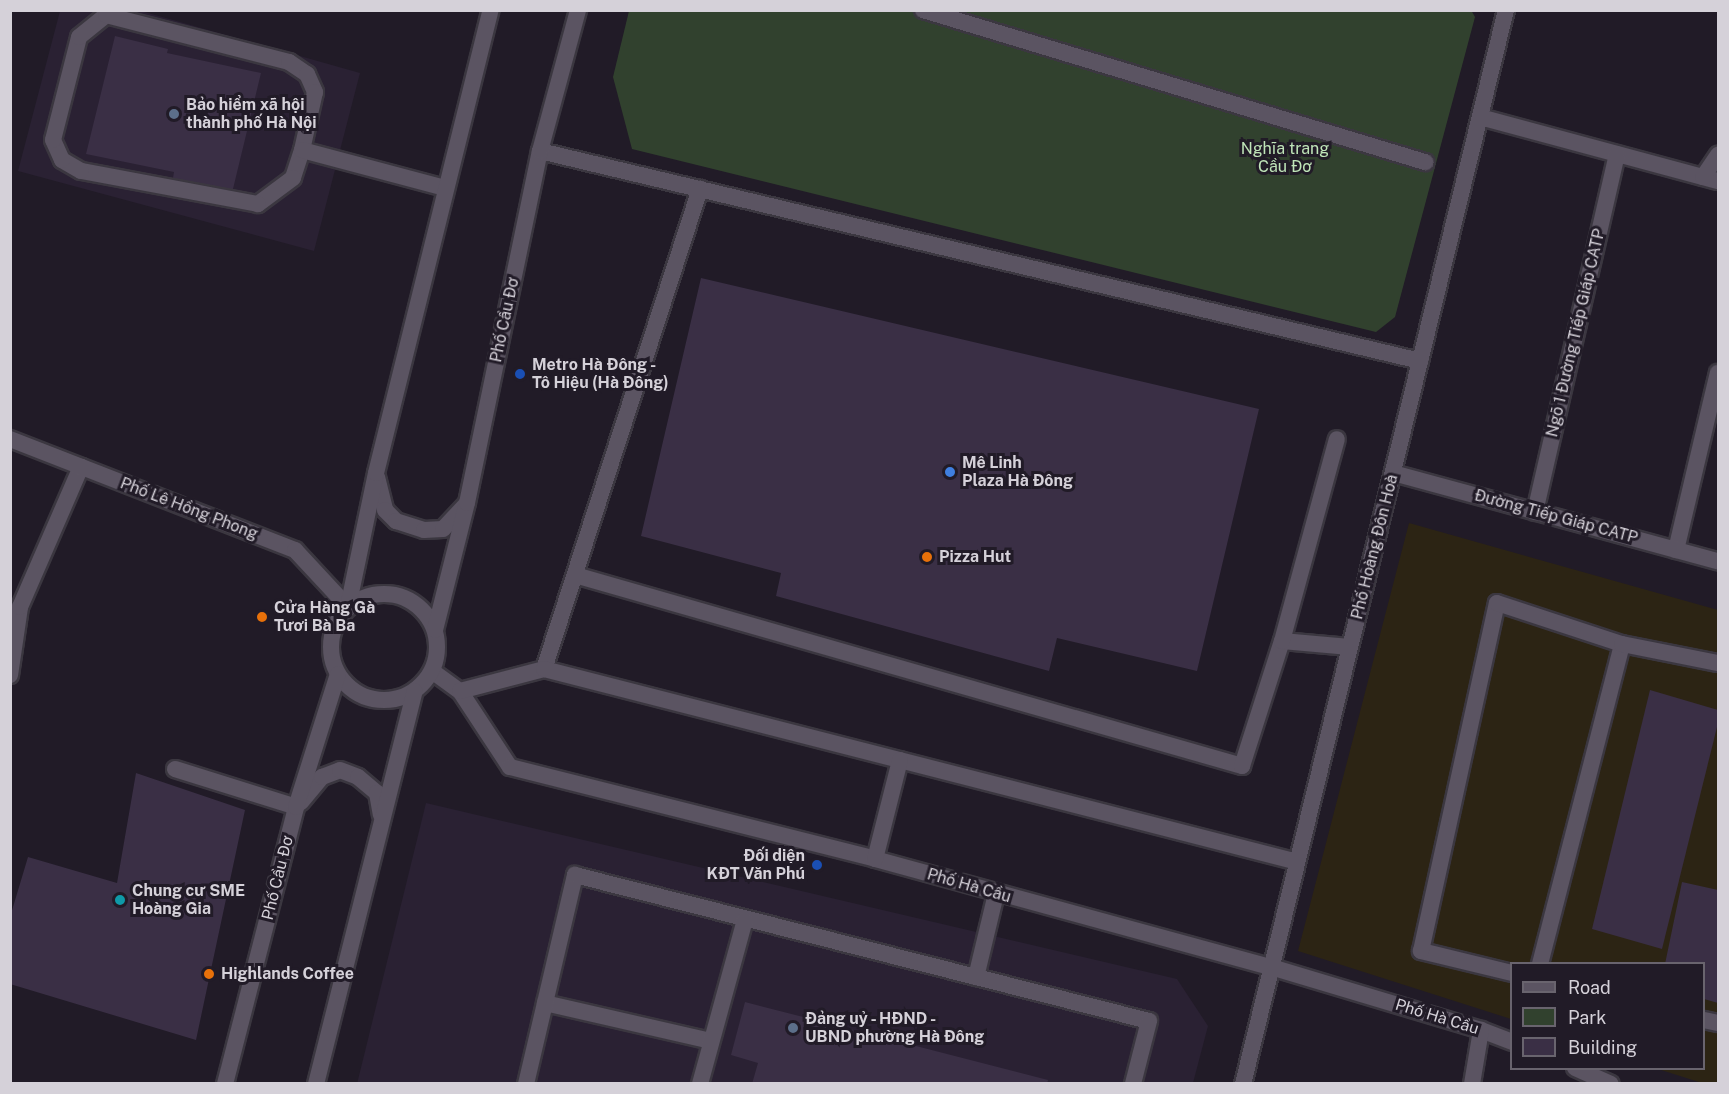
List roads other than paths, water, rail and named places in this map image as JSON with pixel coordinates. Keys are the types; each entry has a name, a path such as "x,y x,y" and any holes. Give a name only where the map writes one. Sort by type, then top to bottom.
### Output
{"street":[{"path":"348,607 376,474 491,10"},
{"name":"Phố Cầu Đơ","path":"435,630 467,503 540,151 578,10"},
{"path":"922,10 1425,162"},
{"name":"Phố Hoàng Đôn Hoà","path":"1243,1083 1294,861 1350,647 1506,10"},
{"path":"106,15 289,62 307,74 315,92 302,150 293,178 258,204 81,171 62,160 53,140 79,37 106,15"},
{"path":"1480,117 1711,179 1719,155"},
{"path":"302,150 446,188"},
{"path":"540,151 1420,361"},
{"name":"Ngõ 1 Đường Tiếp Giáp CATP","path":"1535,512 1617,154"},
{"path":"544,669 700,189"},
{"path":"1676,550 1713,420 1719,373"},
{"name":"Phố Lê Hồng Phong","path":"10,438 295,550 348,607"},
{"path":"575,575 1242,766 1282,641 1337,439"},
{"path":"10,675 15,605 81,467"},
{"name":"Đường Tiếp Giáp CATP","path":"1393,473 1719,561"},
{"path":"376,474 385,510 396,521 424,530 442,529 467,503"},
{"path":"316,1083 415,691 432,671 438,647 435,630 428,614 398,595 380,593 348,607 336,621 331,639 331,657 338,674 365,697 382,701 415,691"},
{"path":"1510,973 1421,951 1497,603 1622,644 1719,663"},
{"path":"1282,641 1350,647"},
{"path":"1540,962 1622,644"},
{"path":"460,691 544,669 1294,861"},
{"name":"Phố Hà Cầu","path":"432,671 460,691 510,767 875,860 1271,967 1481,1029 1510,1041"},
{"name":"Phố Cầu Đơ","path":"225,1083 296,807 338,674"},
{"path":"875,860 900,760"},
{"path":"175,769 296,807 322,777 340,770 358,777 377,793 382,822"},
{"path":"526,1083 575,875 1149,1022 1133,1083"},
{"path":"976,977 996,894"},
{"path":"700,1083 746,920"},
{"path":"545,1003 711,1041"},
{"path":"1472,1083 1481,1029"},
{"path":"1580,1070 1611,1083"}],"place":[{"name":"Bảo hiểm xã hội thành phố Hà Nội","path":"174,114"},
{"name":"Metro Hà Đông - Tô Hiệu (Hà Đông)","path":"520,374"},
{"name":"Mê Linh Plaza Hà Đông","path":"950,472"},
{"name":"Pizza Hut","path":"927,557"},
{"name":"Cửa Hàng Gà Tươi Bà Ba","path":"262,617"},
{"name":"Đối diện KĐT Văn Phú","path":"817,865"},
{"name":"Chung cư SME Hoàng Gia","path":"120,900"},
{"name":"Highlands Coffee","path":"209,974"},
{"name":"Đảng uỷ - HĐND - UBND phường Hà Đông","path":"793,1028"}],"park label":[{"name":"Nghĩa trang Cầu Đơ","path":"1285,158"}]}
